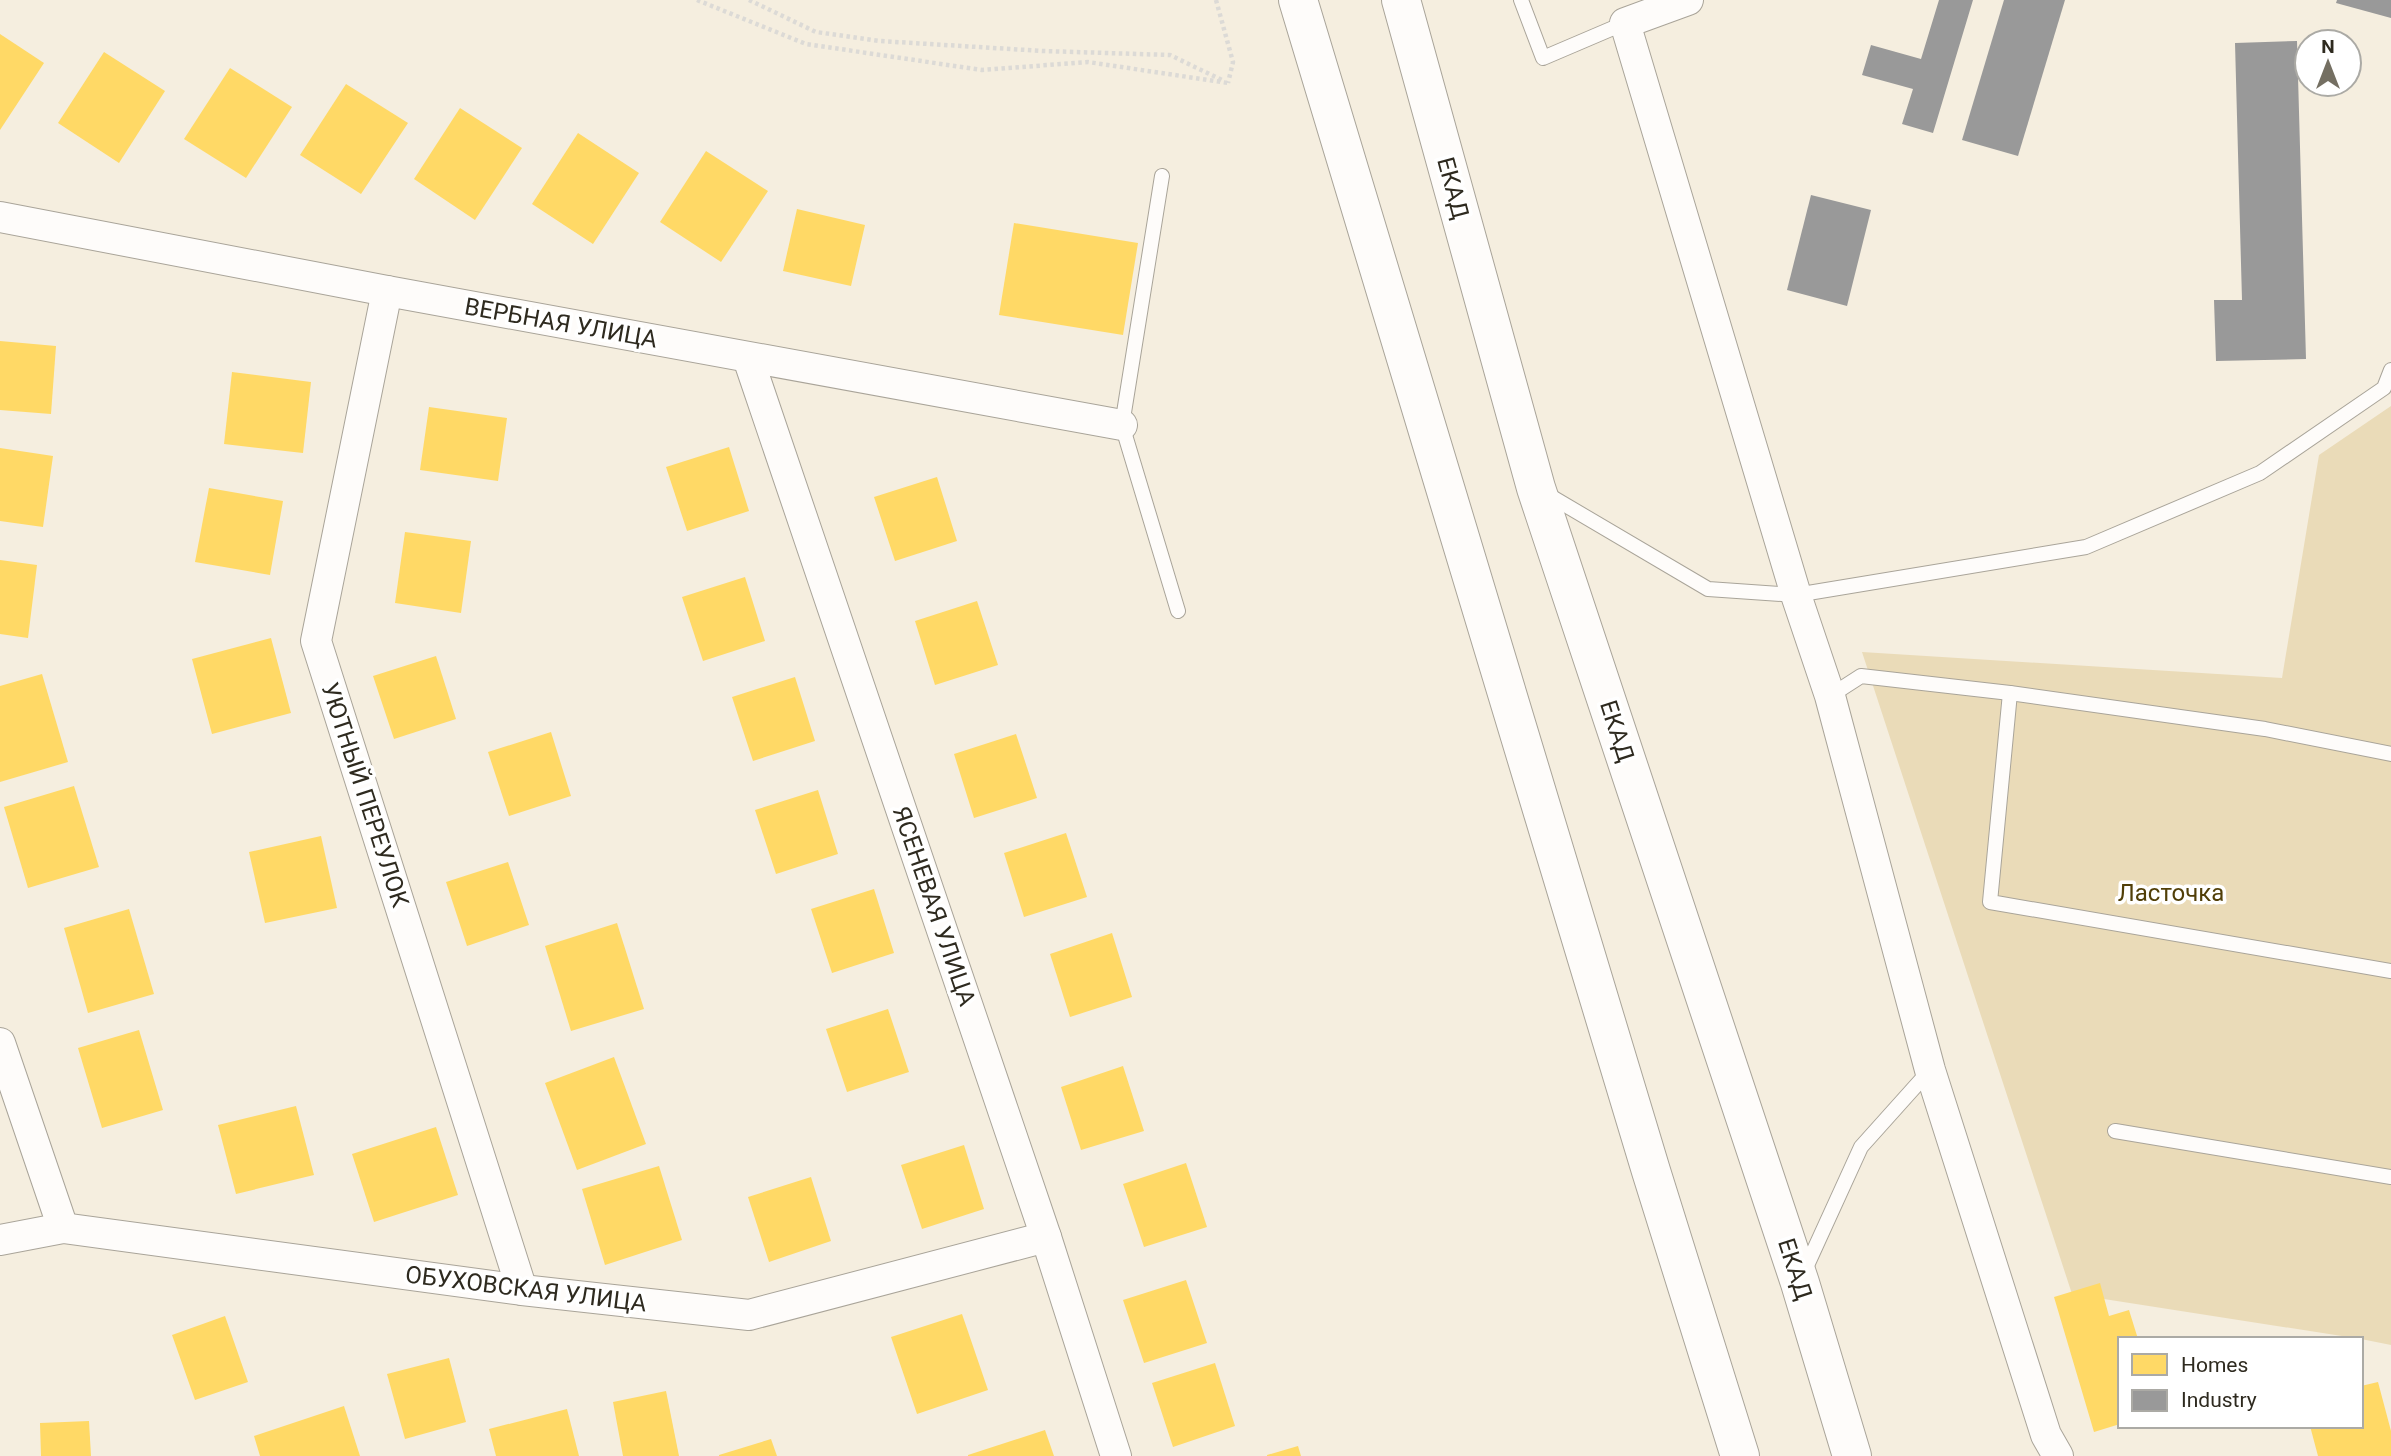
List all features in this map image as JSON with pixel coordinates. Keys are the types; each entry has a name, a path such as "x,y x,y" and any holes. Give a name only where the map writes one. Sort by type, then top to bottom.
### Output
{"highway":[{"path":"1298,0 1740,1456"},
{"name":"ЕКАД","path":"1401,0 1536,488 1800,1283 1852,1456"}],"street":[{"path":"1688,0 1625,23 1796,595 1830,696 1930,1070 2046,1436 2058,1456"},
{"name":"ВЕРБНАЯ УЛИЦА","path":"0,217 748,358 1122,425"},
{"name":"УЮТНЫЙ ПЕРЕУЛОК","path":"387,291 317,641 522,1290"},
{"name":"ЯСЕНЕВАЯ УЛИЦА","path":"748,358 1046,1237 1116,1456"},
{"path":"0,1043 63,1228"},
{"name":"ОБУХОВСКАЯ УЛИЦА","path":"0,1240 63,1228 522,1290 749,1315 1046,1237"}],"lane":[{"path":"1521,0 1543,58 1625,23"},
{"path":"1162,176 1122,425 1178,611"},
{"path":"1536,488 1708,589 1796,595 2086,547 2260,473 2384,388 2391,370"},
{"path":"1830,696 1861,676 2010,693 2265,729 2391,754"},
{"path":"2010,693 1990,902 2391,971"},
{"path":"1800,1283 1861,1146 1930,1070"},
{"path":"2115,1131 2391,1177"}],"path":[{"path":"697,0 806,44 982,70 1088,62 1228,83"},
{"path":"749,0 816,32 880,41 1043,51 1170,55 1228,83"},
{"path":"1216,0 1233,62 1228,83"}],"green space":[{"name":"Ласточка","path":"2391,406 2391,1345 2363,1339 2363,1337 2348,1337 2072,1294 1862,652 2282,678 2319,455"}],"building: Homes":[{"path":"0,34 44,63 0,130"},
{"path":"104,52 165,91 119,163 58,123"},
{"path":"230,68 292,107 246,178 184,139"},
{"path":"346,84 408,123 361,194 300,155"},
{"path":"460,108 522,148 475,220 414,179"},
{"path":"578,133 639,173 593,244 532,204"},
{"path":"706,151 768,191 721,262 660,222"},
{"path":"797,209 865,225 851,286 783,271"},
{"path":"1014,223 1138,243 1123,335 999,315"},
{"path":"0,341 56,346 51,414 0,410"},
{"path":"232,372 311,382 303,453 224,444"},
{"path":"429,407 507,418 498,481 420,470"},
{"path":"729,447 749,511 687,531 666,467"},
{"path":"0,448 53,456 43,527 0,521"},
{"path":"937,477 957,541 895,561 874,497"},
{"path":"209,488 283,501 270,575 195,562"},
{"path":"405,532 471,541 461,613 395,603"},
{"path":"0,560 37,565 28,638 0,634"},
{"path":"745,577 765,641 703,661 682,597"},
{"path":"977,601 998,665 935,685 915,621"},
{"path":"271,638 291,713 212,734 192,659"},
{"path":"436,656 456,719 394,739 373,676"},
{"path":"42,674 68,762 0,782 0,686"},
{"path":"795,677 815,741 753,761 732,697"},
{"path":"551,732 571,796 509,816 488,752"},
{"path":"1016,734 1037,798 974,818 954,754"},
{"path":"74,786 99,867 28,888 4,807"},
{"path":"818,790 838,854 776,874 755,810"},
{"path":"1066,833 1087,897 1024,917 1004,853"},
{"path":"321,836 337,908 265,923 249,852"},
{"path":"508,862 529,925 467,946 446,882"},
{"path":"874,889 894,953 832,973 811,909"},
{"path":"129,909 154,994 88,1013 64,928"},
{"path":"617,923 644,1009 571,1031 545,946"},
{"path":"1112,933 1132,997 1070,1017 1050,954"},
{"path":"888,1009 909,1072 847,1092 826,1029"},
{"path":"139,1030 163,1110 102,1128 78,1048"},
{"path":"614,1057 646,1144 577,1170 545,1083"},
{"path":"1123,1066 1144,1131 1081,1150 1061,1087"},
{"path":"296,1106 314,1175 236,1194 218,1125"},
{"path":"436,1127 458,1195 374,1222 352,1154"},
{"path":"964,1145 984,1209 922,1229 901,1165"},
{"path":"1186,1163 1207,1227 1144,1247 1123,1184"},
{"path":"659,1166 682,1240 605,1265 582,1189"},
{"path":"811,1177 831,1241 769,1262 748,1197"},
{"path":"1186,1280 1207,1343 1144,1363 1123,1300"},
{"path":"2100,1283 2109,1316 2129,1310 2137,1337 2118,1337 2118,1425 2094,1432 2054,1297"},
{"path":"962,1314 988,1390 917,1414 891,1337"},
{"path":"225,1316 248,1382 195,1400 172,1335"},
{"path":"449,1358 466,1422 405,1439 387,1374"},
{"path":"1215,1363 1235,1426 1173,1447 1152,1383"},
{"path":"2378,1382 2391,1431 2391,1456 2318,1456 2311,1428 2363,1428 2363,1386"},
{"path":"666,1391 679,1456 623,1456 613,1402"},
{"path":"344,1406 360,1456 260,1456 254,1436"},
{"path":"567,1409 579,1456 496,1456 489,1429"},
{"path":"89,1421 91,1456 41,1456 40,1423"},
{"path":"1045,1430 1054,1456 968,1456 968,1455"},
{"path":"771,1439 777,1456 719,1456 719,1455"},
{"path":"1298,1446 1301,1456 1267,1456 1267,1455"}],"building: Industry":[{"path":"1939,0 1973,0 1933,133 1902,124 1913,89 1862,75 1871,45 1921,59"},
{"path":"2004,0 2065,0 2018,156 1962,140"},
{"path":"2337,0 2391,0 2391,18 2336,3"},
{"path":"2293,41 2293,98 2299,98 2306,359 2216,361 2214,300 2242,300 2235,43"},
{"path":"1811,195 1871,210 1847,306 1787,290"}]}
